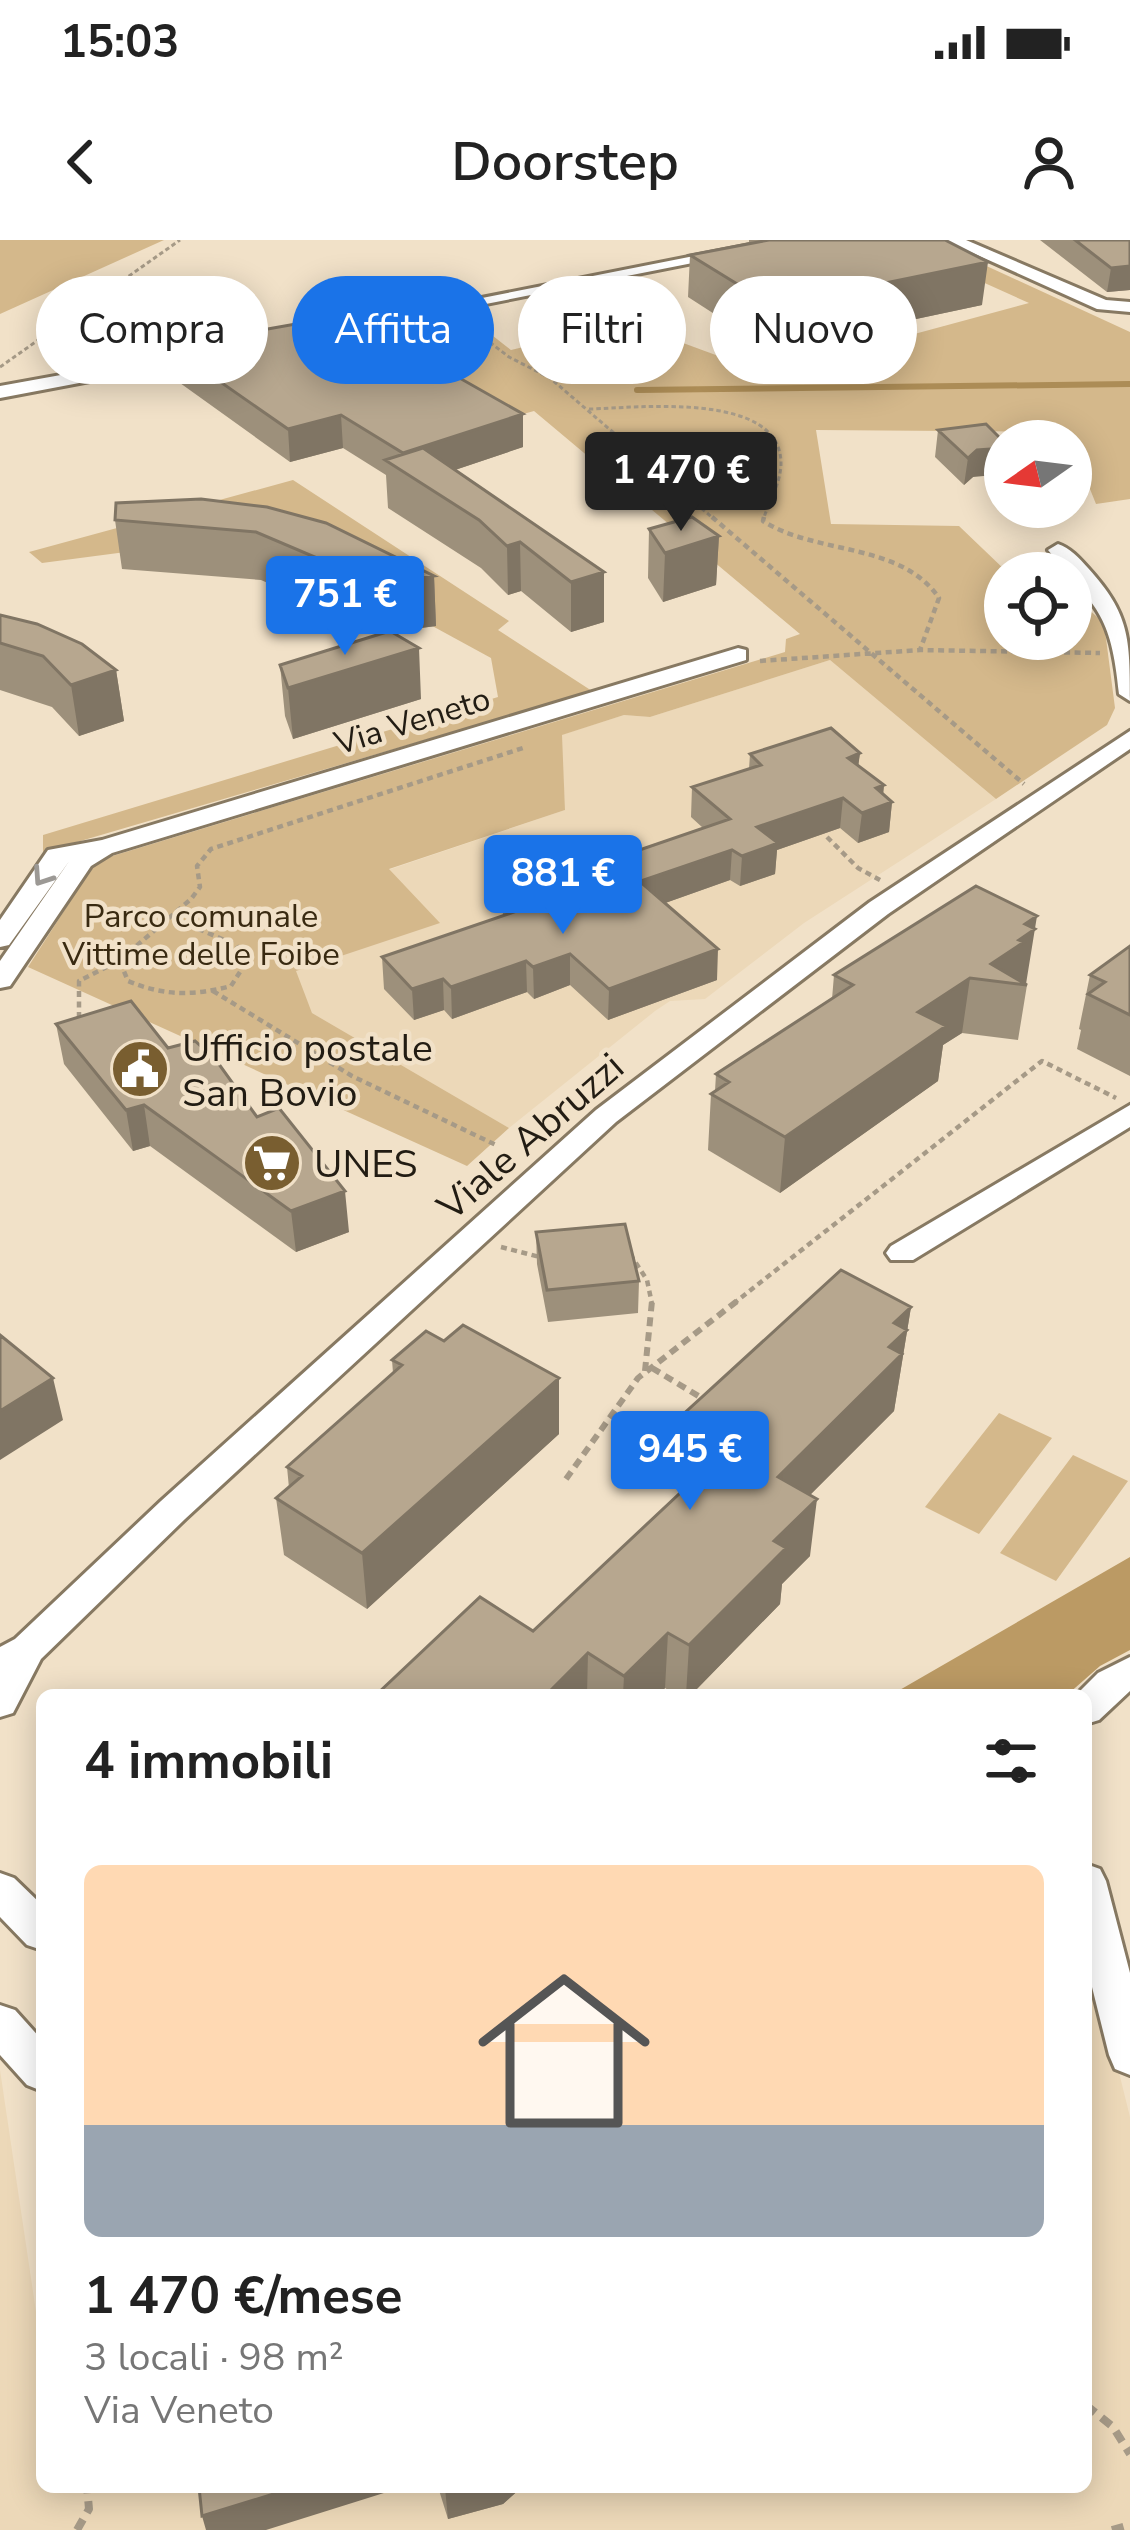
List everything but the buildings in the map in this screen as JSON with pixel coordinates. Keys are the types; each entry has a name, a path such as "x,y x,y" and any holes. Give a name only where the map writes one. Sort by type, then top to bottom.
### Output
{"street":[{"path":"494,299 800,240"},
{"path":"952,240 1103,305 1130,307"},
{"path":"0,392 41,384"},
{"path":"1058,550 1112,604 1124,632 1129,680"},
{"name":"Via Veneto","path":"0,939 57,855 104,847 738,655"},
{"name":"Viale Abruzzi","path":"0,1702 14,1657 606,1116 905,890 1130,739"},
{"name":"Via Veneto","path":"0,980 82,861 104,847"},
{"path":"902,1253 1130,1109"},
{"path":"1092,1703 1130,1672"},
{"path":"0,1890 36,1926"},
{"path":"1092,1905 1130,2055"},
{"path":"0,2024 36,2064"}],"path":[{"path":"0,367 179,240"},
{"path":"494,346 550,378 868,652 980,742 1021,782 1044,794"},
{"path":"585,409 711,409 758,421 770,430 781,454 763,521 770,528 838,546 925,579 939,598 920,650"},
{"path":"868,652 1108,653"},
{"path":"79,1018 79,981 120,960 173,918 200,887 194,873 198,859 211,849 464,769"},
{"path":"827,837 858,868 905,890"},
{"path":"120,960 128,981 160,995 188,999 231,986 248,962 236,944 173,918"},
{"path":"213,992 352,1076 498,1146"},
{"path":"566,1479 644,1374 1042,1061 1130,1109"},
{"path":"483,1228 495,1246 538,1257 559,1255"},
{"path":"623,1249 635,1257 650,1288 655,1320 644,1374"},
{"path":"652,1368 707,1401"},
{"path":"1092,2410 1113,2427 1130,2454"},
{"path":"77,2530 89,2509 88,2493"},
{"path":"1112,2530 1130,2525"}],"shaded area":[{"path":"830,660 996,799 804,923 705,999 670,1001 655,1011 509,1128 312,1013 295,971 439,923 388,870 565,810 561,735 624,715 650,717"},
{"path":"1130,1557 1130,1650 1100,1666 1074,1689 901,1689"},
{"path":"1092,1963 1130,2117 1130,2530 0,2530 0,2070 36,2312 36,2493 1092,2493"}],"green space":[{"path":"0,240 164,240 84,276 36,276 36,298 0,314"},
{"name":"Parco comunale Vittime delle Foibe","path":"889,240 930,240 1130,332 1130,499 1096,504 1092,420 984,420 984,431 816,430 831,524 959,526 986,552 984,660 1092,660 1092,612 1104,623 1115,708 1107,725 996,799 830,660 650,717 624,715 562,735 565,810 389,869 440,923 296,971 312,1013 509,1128 467,1166 28,967 96,861 785,652 786,639 800,634 534,411 509,418 461,384 494,384 494,337 511,350 518,348 518,384 686,384 686,344 710,353 710,384 917,384 917,333 1029,303"},
{"path":"293,480 509,621 498,630 592,691 43,852 43,835 498,697 491,658 359,586 141,550 42,563 29,552"},
{"path":"999,1413 1052,1438 979,1534 925,1507"},
{"path":"1073,1455 1128,1481 1056,1581 1000,1553"}],"waterway":[{"path":"637,390 1130,384"}],"place":[{"name":"Ufficio postale San Bovio","path":"140,1069"},
{"name":"UNES","path":"272,1163"}]}
